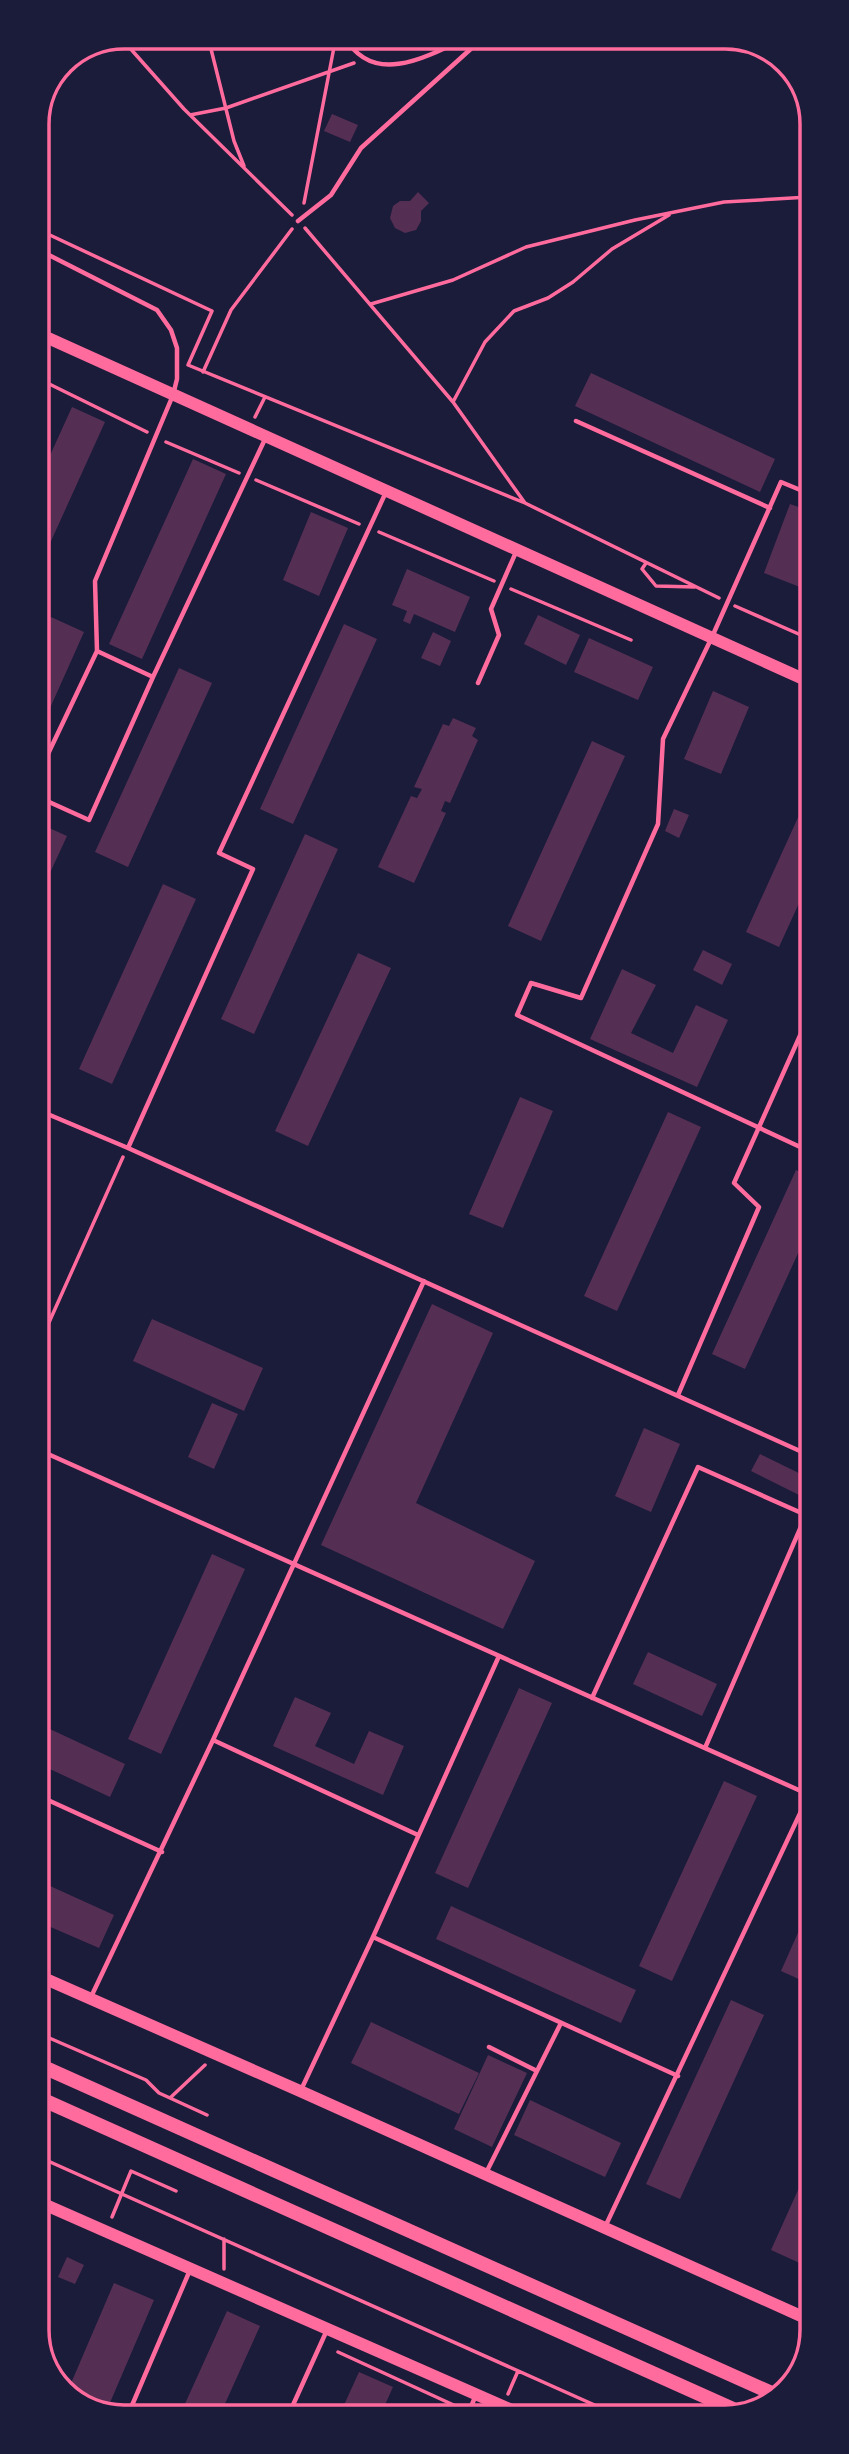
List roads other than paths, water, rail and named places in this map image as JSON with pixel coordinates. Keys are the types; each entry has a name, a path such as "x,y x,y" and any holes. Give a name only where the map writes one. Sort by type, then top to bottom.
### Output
{"main road":[{"path":"49,2070 768,2391"},
{"path":"49,2102 724,2405"}],"street":[{"path":"49,338 800,677"},
{"path":"49,1981 800,2315"},
{"path":"49,2063 92,2089"},
{"path":"49,2206 500,2405"}],"lane":[{"path":"352,49 366,59 384,66 414,61 440,49"},
{"path":"298,221 331,195 361,148 471,49"},
{"path":"49,256 158,310 171,330 177,348 177,379 173,395 95,581 97,651 49,752"},
{"path":"576,421 770,508"},
{"path":"49,802 89,820 153,677 267,437"},
{"path":"800,490 781,482 663,739 658,824 581,998 531,983 517,1015 800,1147"},
{"path":"128,1148 253,869 219,853 387,490"},
{"path":"478,683 499,635 491,609 518,548"},
{"path":"97,651 153,677"},
{"path":"678,1395 759,1207 734,1183 800,1035"},
{"path":"49,1115 800,1451"},
{"path":"90,1999 162,1852 424,1281"},
{"path":"49,1455 800,1791"},
{"path":"592,1698 698,1467 800,1512"},
{"path":"705,1748 800,1529"},
{"path":"300,2091 373,1937 499,1656"},
{"path":"213,1740 418,1835"},
{"path":"49,1801 162,1852"},
{"path":"604,2229 800,1816"},
{"path":"373,1937 678,2076"},
{"path":"486,2174 561,2023"},
{"path":"489,2047 537,2071"},
{"path":"132,2405 190,2269"},
{"path":"293,2405 327,2329"},
{"path":"472,2405 477,2395"}]}
